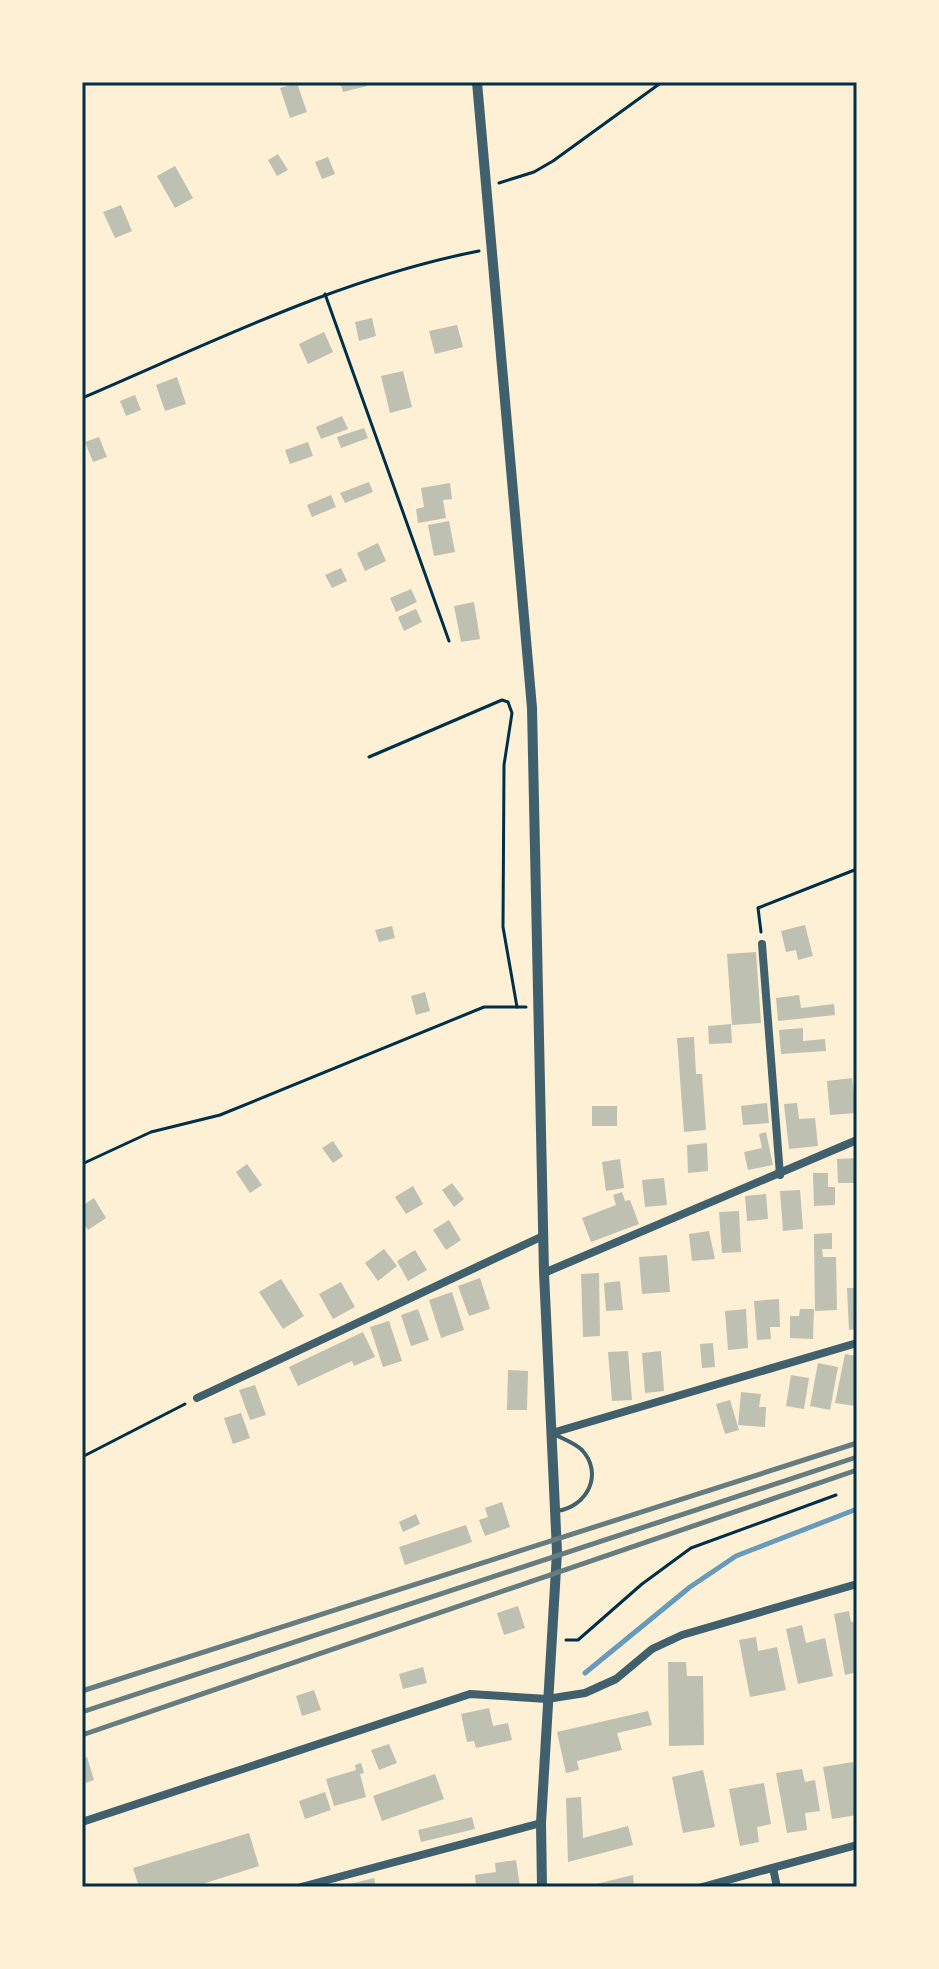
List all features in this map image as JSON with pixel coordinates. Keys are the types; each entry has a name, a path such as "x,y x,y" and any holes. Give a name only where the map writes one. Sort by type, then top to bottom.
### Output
{"street":[{"path":"477,82 532,708 544,1273 557,1555 541,1823 542,1887"},
{"path":"762,944 780,1175"},
{"path":"544,1273 857,1140"},
{"path":"197,1398 543,1236"},
{"path":"552,1433 857,1343"},
{"path":"82,1822 470,1694 547,1699 585,1693 616,1679 652,1649 682,1635 857,1584"},
{"path":"301,1887 541,1823"},
{"path":"702,1887 857,1845"},
{"path":"773,1868 777,1887"}],"lane":[{"path":"552,1433 582,1451 589,1463 591,1478 579,1505 554,1512"}],"path":[{"path":"488,186 534,172 553,161 662,82"},
{"path":"82,398 325,294 445,258 493,248"},
{"path":"325,294 449,641"},
{"path":"369,757 494,703 502,700 508,702 512,713 504,765 503,927 517,1007"},
{"path":"762,944 758,908 857,869"},
{"path":"82,1164 151,1132 220,1115 484,1007 538,1007"},
{"path":"82,1457 197,1398"},
{"path":"551,1641 578,1640 642,1584 691,1548 836,1495"}],"building":[{"path":"340,82 366,82 367,86 343,92"},
{"path":"297,83 307,112 290,118 280,88"},
{"path":"278,154 288,170 277,176 268,160"},
{"path":"328,157 335,174 322,179 315,162"},
{"path":"175,166 193,198 175,208 157,176"},
{"path":"121,205 132,231 115,238 103,212"},
{"path":"372,318 376,336 359,341 355,322"},
{"path":"457,325 463,347 435,354 429,331"},
{"path":"324,332 333,352 308,364 299,344"},
{"path":"403,371 412,407 390,413 381,376"},
{"path":"177,377 186,404 165,411 156,385"},
{"path":"135,395 141,410 126,416 120,401"},
{"path":"342,416 348,429 321,439 316,427"},
{"path":"364,428 368,438 341,448 337,437"},
{"path":"99,437 107,457 93,462 85,442"},
{"path":"308,442 313,456 290,464 285,450"},
{"path":"369,482 373,492 345,503 340,493"},
{"path":"450,483 452,499 443,500 446,518 418,523 416,509 424,507 421,488"},
{"path":"331,495 336,507 312,517 307,505"},
{"path":"449,521 455,552 434,556 428,525"},
{"path":"378,543 386,561 365,571 357,553"},
{"path":"341,568 347,581 332,588 325,575"},
{"path":"411,589 417,602 396,612 390,598"},
{"path":"474,602 480,639 461,642 454,606"},
{"path":"416,609 422,622 404,631 398,617"},
{"path":"805,925 813,956 798,960 796,950 786,952 781,931"},
{"path":"392,926 395,938 379,942 375,930"},
{"path":"756,952 761,1023 732,1025 727,954"},
{"path":"425,992 430,1011 416,1015 411,996"},
{"path":"799,995 801,1008 834,1004 835,1015 778,1021 776,998"},
{"path":"731,1024 732,1043 709,1044 708,1026"},
{"path":"803,1028 803,1041 825,1039 826,1051 781,1054 779,1030"},
{"path":"694,1037 696,1074 702,1074 706,1130 684,1132 677,1038"},
{"path":"852,1078 856,1113 830,1115 827,1081"},
{"path":"767,1103 769,1123 743,1125 741,1106"},
{"path":"797,1103 799,1119 815,1118 818,1146 789,1149 784,1104"},
{"path":"592,1106 617,1106 617,1126 592,1126"},
{"path":"766,1132 773,1165 748,1170 744,1152 762,1148 759,1134"},
{"path":"333,1141 343,1156 333,1163 322,1148"},
{"path":"707,1143 708,1171 688,1173 687,1145"},
{"path":"857,1158 857,1183 838,1183 837,1159"},
{"path":"620,1159 624,1188 606,1191 602,1162"},
{"path":"247,1164 262,1185 250,1193 236,1172"},
{"path":"813,1173 828,1173 828,1187 835,1187 835,1205 814,1206"},
{"path":"664,1178 667,1205 645,1207 642,1180"},
{"path":"452,1183 464,1199 454,1207 442,1190"},
{"path":"413,1186 423,1204 406,1214 395,1197"},
{"path":"800,1190 803,1229 783,1231 780,1191"},
{"path":"622,1192 625,1201 630,1200 639,1224 591,1242 582,1218 616,1205 613,1195"},
{"path":"766,1194 768,1219 747,1221 745,1196"},
{"path":"94,1198 106,1218 88,1230 82,1221 82,1206"},
{"path":"739,1211 741,1252 722,1253 719,1212"},
{"path":"449,1220 461,1240 446,1250 433,1230"},
{"path":"709,1231 715,1259 692,1261 689,1234"},
{"path":"832,1233 832,1249 822,1249 823,1257 836,1257 837,1310 815,1311 814,1234"},
{"path":"384,1249 397,1266 378,1281 365,1263"},
{"path":"415,1250 427,1270 408,1281 397,1261"},
{"path":"667,1255 670,1292 642,1294 639,1257"},
{"path":"599,1273 600,1336 583,1337 581,1274"},
{"path":"480,1278 490,1309 469,1316 458,1286"},
{"path":"281,1279 304,1316 283,1329 259,1292"},
{"path":"620,1281 623,1310 606,1311 604,1283"},
{"path":"341,1282 355,1307 333,1319 319,1294"},
{"path":"847,1288 857,1288 857,1329 849,1330"},
{"path":"452,1292 464,1330 441,1338 429,1300"},
{"path":"779,1299 780,1327 770,1327 771,1339 757,1340 754,1301"},
{"path":"418,1309 429,1340 411,1346 401,1315"},
{"path":"746,1309 748,1348 728,1350 725,1311"},
{"path":"800,1309 814,1309 813,1339 790,1338 790,1316 799,1316"},
{"path":"389,1321 402,1361 383,1367 370,1327"},
{"path":"363,1332 375,1357 354,1366 352,1361 298,1386 289,1367"},
{"path":"713,1343 715,1367 702,1368 700,1344"},
{"path":"628,1351 632,1400 612,1401 608,1352"},
{"path":"661,1351 664,1391 645,1393 642,1353"},
{"path":"845,1354 857,1356 855,1406 835,1403"},
{"path":"818,1363 838,1367 830,1410 810,1406"},
{"path":"508,1370 528,1371 527,1410 507,1410"},
{"path":"791,1375 809,1378 804,1409 786,1406"},
{"path":"255,1385 266,1415 250,1420 239,1390"},
{"path":"741,1392 761,1394 759,1407 766,1407 765,1427 738,1425"},
{"path":"730,1400 739,1430 725,1434 716,1404"},
{"path":"241,1413 250,1438 233,1444 224,1418"},
{"path":"502,1502 510,1527 485,1536 479,1520 488,1517 485,1508"},
{"path":"416,1514 420,1524 403,1532 399,1522"},
{"path":"466,1525 472,1542 405,1565 399,1547"},
{"path":"518,1606 525,1628 504,1635 497,1613"},
{"path":"849,1611 851,1622 857,1621 857,1672 845,1675 834,1614"},
{"path":"802,1625 806,1643 825,1638 833,1676 798,1684 786,1629"},
{"path":"756,1637 758,1651 777,1647 786,1690 750,1697 739,1640"},
{"path":"668,1662 686,1662 687,1676 703,1676 704,1745 669,1746"},
{"path":"423,1667 427,1683 403,1689 399,1674"},
{"path":"314,1690 321,1710 302,1716 296,1696"},
{"path":"489,1708 493,1726 508,1723 512,1740 476,1748 474,1741 467,1742 461,1714"},
{"path":"648,1711 652,1725 617,1733 622,1750 577,1761 579,1770 566,1773 557,1732"},
{"path":"389,1744 397,1763 379,1770 371,1750"},
{"path":"87,1757 94,1780 82,1784 82,1759"},
{"path":"853,1762 857,1815 832,1819 823,1767"},
{"path":"361,1763 364,1773 360,1774 366,1797 334,1806 326,1779 356,1770 355,1765"},
{"path":"802,1769 805,1782 815,1780 820,1811 805,1813 807,1830 787,1833 776,1773"},
{"path":"703,1770 715,1827 683,1833 672,1777"},
{"path":"435,1774 444,1799 382,1821 373,1796"},
{"path":"764,1783 771,1824 757,1827 759,1842 740,1846 729,1789"},
{"path":"325,1792 331,1810 305,1819 299,1801"},
{"path":"581,1797 583,1838 628,1826 633,1845 568,1862 566,1798"},
{"path":"472,1817 475,1829 421,1842 418,1830"},
{"path":"249,1833 259,1866 193,1887 139,1887 133,1868"},
{"path":"516,1860 520,1887 476,1887 475,1875 496,1872 495,1863"},
{"path":"633,1875 634,1887 588,1887 588,1886"},
{"path":"374,1878 376,1887 342,1887 342,1886"}],"waterway":[{"path":"585,1673 690,1587 736,1556 857,1509"}],"railway":[{"path":"82,1691 857,1443"},
{"path":"82,1712 857,1457"},
{"path":"82,1735 857,1470"}]}
